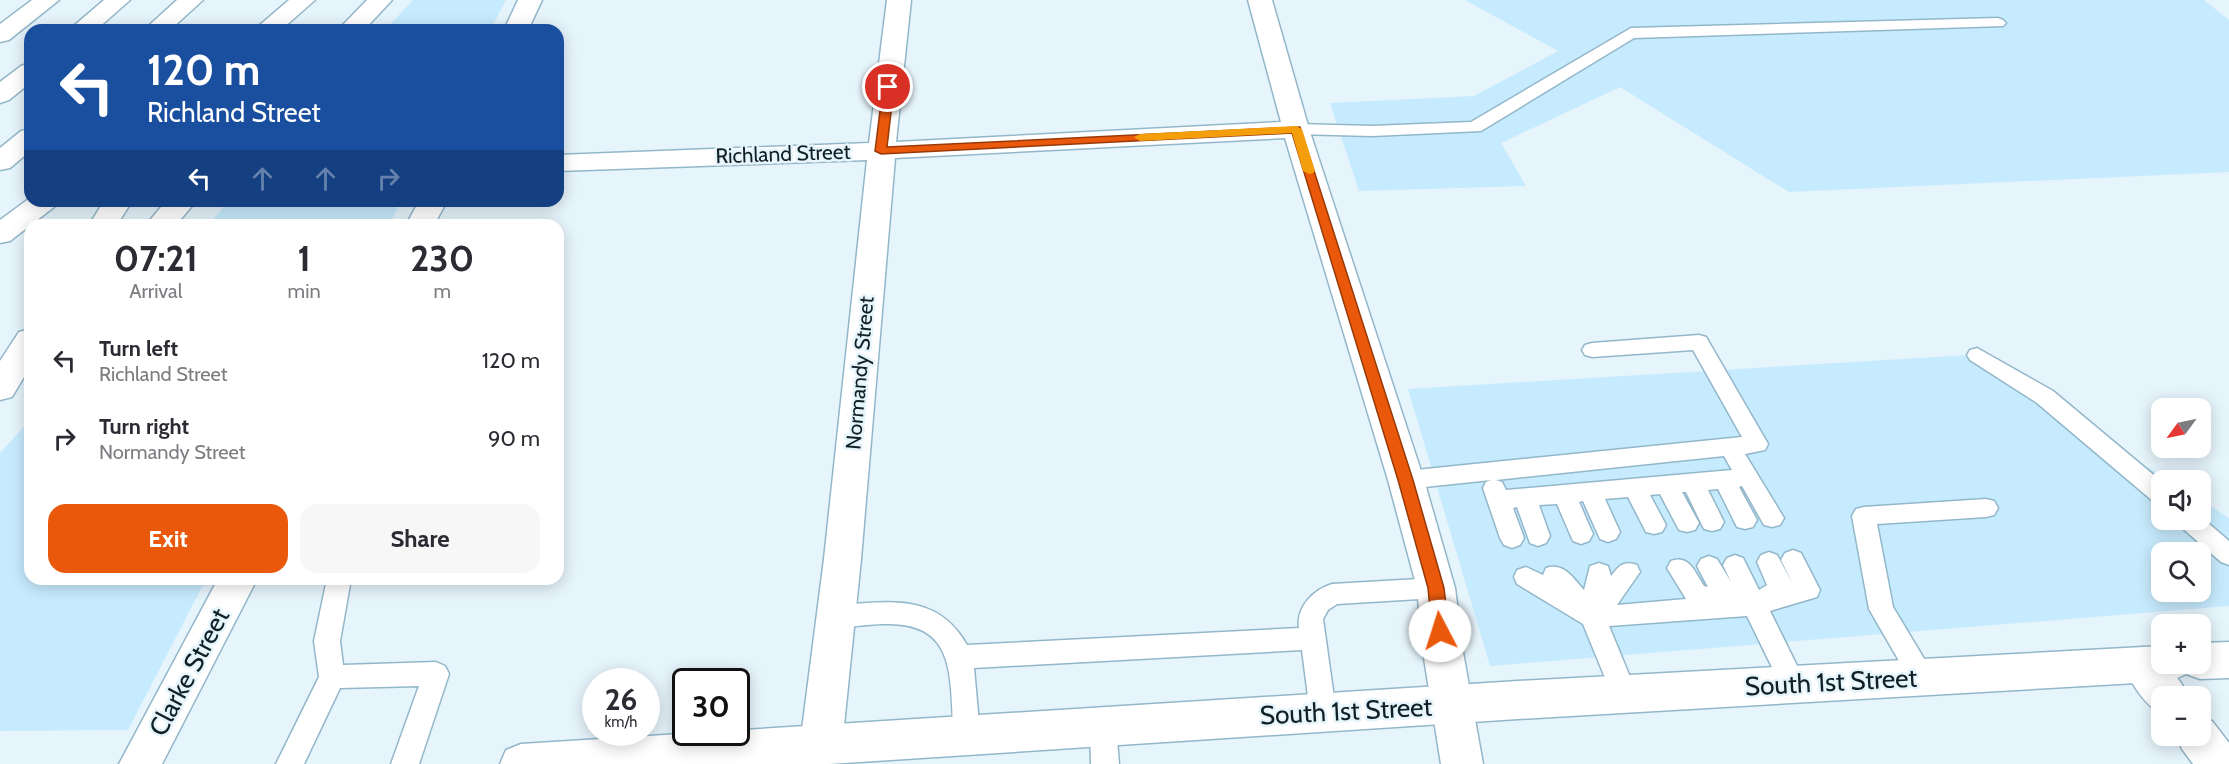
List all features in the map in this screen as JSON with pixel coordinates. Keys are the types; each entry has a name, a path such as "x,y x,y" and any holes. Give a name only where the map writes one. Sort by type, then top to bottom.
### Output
{"main road":[{"path":"0,35 47,0"},
{"path":"88,24 118,0"},
{"path":"163,24 191,0"},
{"path":"247,24 270,0"},
{"path":"273,24 303,0"},
{"path":"356,24 380,0"},
{"path":"519,24 530,0"},
{"name":"Normandy Street","path":"819,754 837,616 881,151 899,0"},
{"path":"1260,0 1296,129 1406,480 1436,588 1450,705 1462,764"},
{"path":"0,95 24,76"},
{"name":"Richland Street","path":"564,163 881,151 1296,129"},
{"path":"0,162 24,142"},
{"path":"0,234 36,207"},
{"path":"166,219 176,207"},
{"path":"0,388 24,350"},
{"path":"0,396 24,370"},
{"name":"Clarke Street","path":"140,764 235,585"},
{"path":"2211,661 2229,660"},
{"name":"South 1st Street","path":"521,764 819,754 967,735 1104,745 1323,712 2151,664"},
{"path":"2205,746 2219,764"}],"lane":[{"path":"1296,129 1372,131 1475,127 1631,33 1998,24"},
{"path":"1406,480 1757,444 1699,342 1592,350"},
{"path":"1977,355 2045,397 2151,487"},
{"path":"1730,447 1772,518"},
{"path":"1488,471 1512,538"},
{"path":"1498,500 1748,477"},
{"path":"1724,479 1745,520"},
{"path":"1693,482 1712,522"},
{"path":"1667,485 1687,523"},
{"path":"1635,488 1654,525"},
{"path":"1590,492 1608,532"},
{"path":"1564,494 1581,534"},
{"path":"1525,498 1538,536"},
{"path":"1922,677 1881,609 1864,516 1986,508"},
{"path":"2201,530 2229,555"},
{"path":"1526,577 1593,617 1754,605 1808,590 1781,561"},
{"path":"1735,565 1793,684"},
{"path":"1709,566 1722,589 1754,605"},
{"path":"1679,568 1696,595 1754,605"},
{"path":"1593,617 1628,572"},
{"path":"1593,617 1599,573"},
{"path":"1556,575 1593,617 1624,694"},
{"path":"290,764 332,677 327,641 338,585"},
{"path":"1323,712 1310,618 1319,603 1332,594 1436,588"},
{"path":"837,616 897,613 926,617 939,625 952,640 960,657 967,735"},
{"path":"960,657 1311,638"},
{"path":"332,677 436,674 405,764"}],"shaded area":[{"path":"413,0 506,0 493,24 391,24"},
{"path":"1465,0 2204,0 2229,20 2229,172 1789,192 1620,87 1501,143 1526,186 1359,191 1330,103 1474,96 1558,51"},
{"path":"224,207 398,207 392,219 213,219"},
{"path":"1968,355 2152,470 2151,530 2211,530 2211,506 2229,518 2229,606 1490,666 1408,389"},
{"path":"24,427 24,585 203,585 128,730 0,731 0,453"}],"slow traffic":[{"path":"1140,137 1296,129 1309,171"}],"route":[{"path":"888,87 881,151 1296,129 1406,480 1436,588 1440,631"}]}
